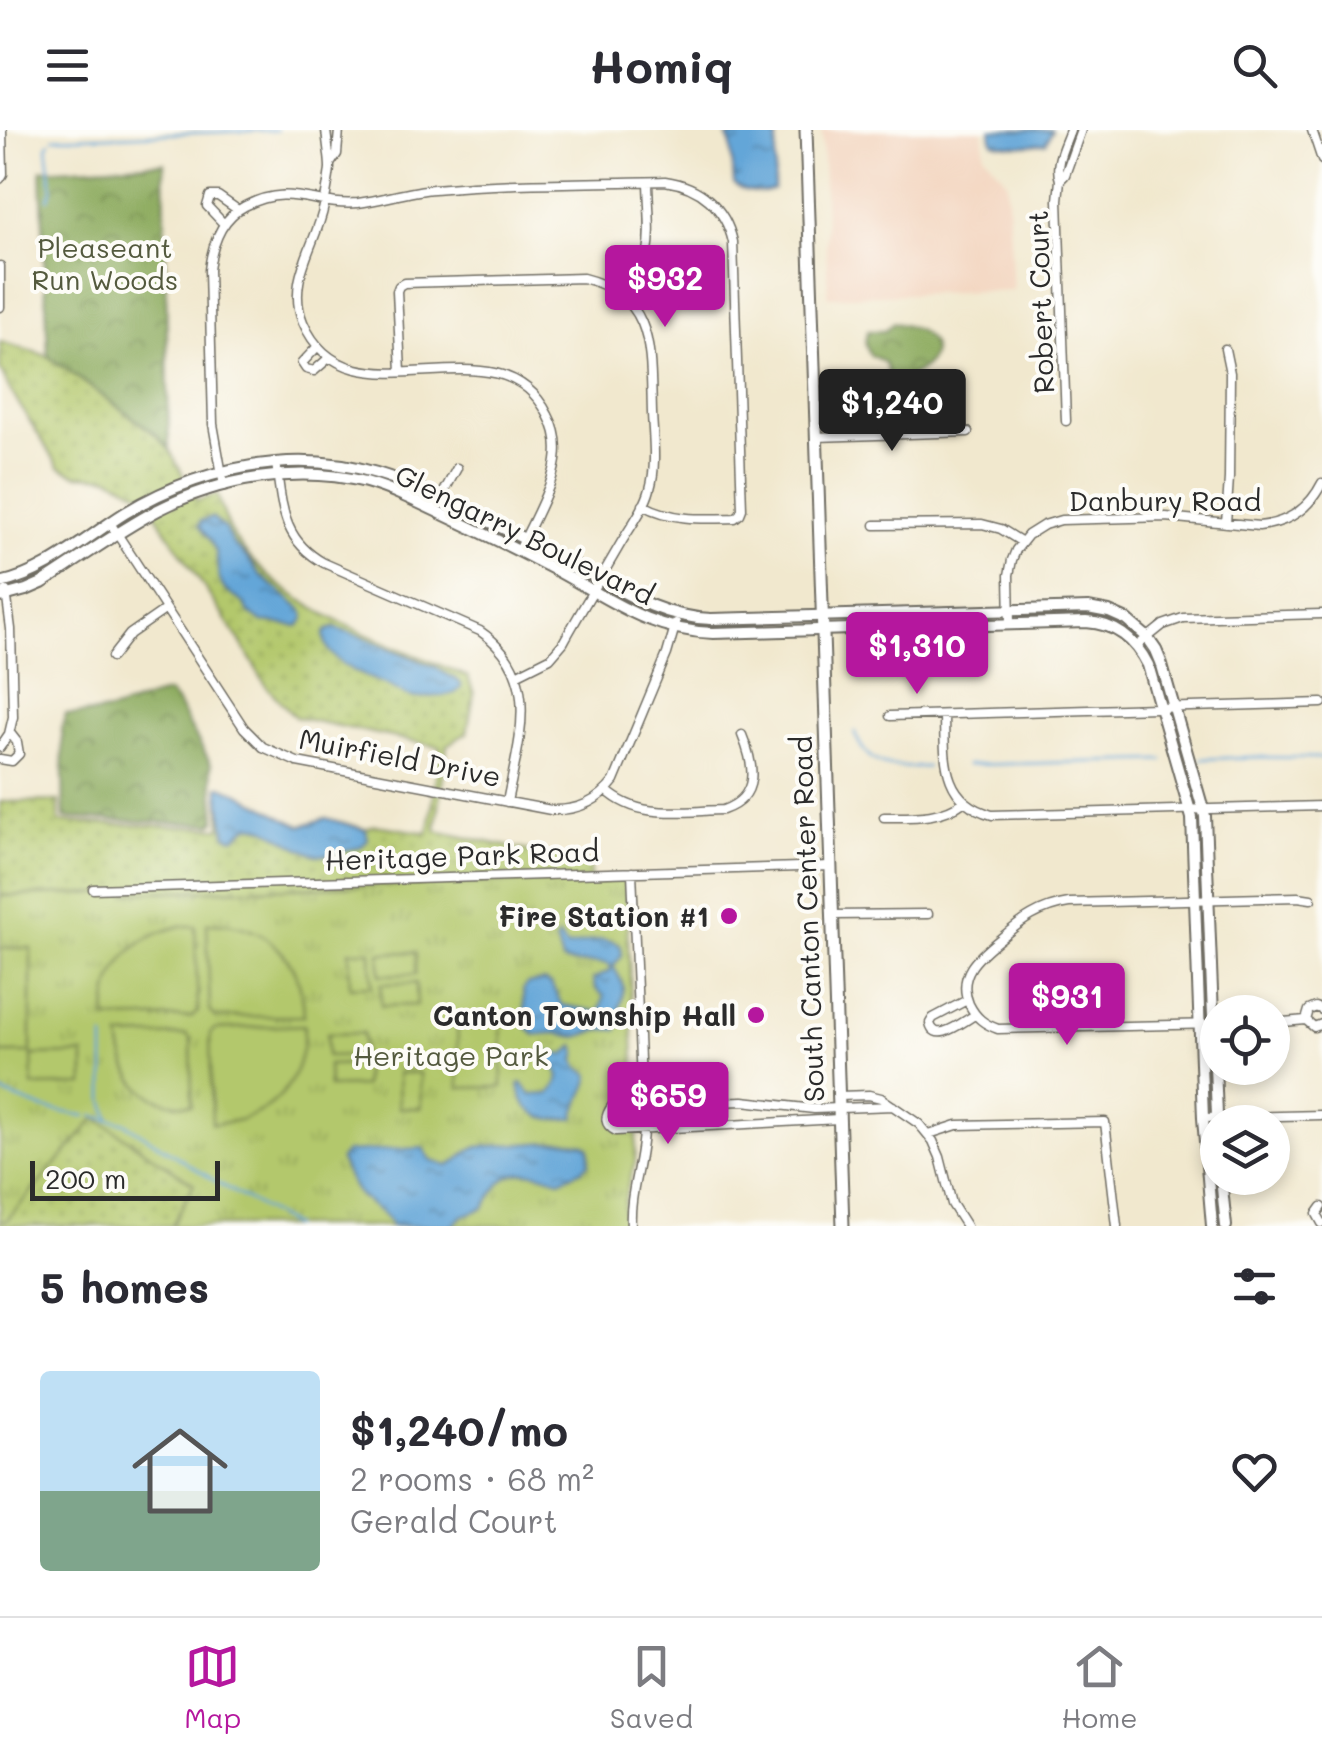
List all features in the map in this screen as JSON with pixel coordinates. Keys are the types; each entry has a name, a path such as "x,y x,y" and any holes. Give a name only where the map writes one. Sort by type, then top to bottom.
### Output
{"main road":[{"name":"South Canton Center Road","path":"806,130 842,1226"}],"street":[{"path":"0,179 2,130"},
{"path":"326,130 330,164 319,229 302,266 298,288 302,319 318,346 330,357 361,371 494,372 519,382 540,402 554,428 556,460 551,482 518,551"},
{"path":"330,164 338,154 339,130"},
{"name":"Robert Court","path":"1066,422 1057,172 1070,130"},
{"name":"Robert Court","path":"1060,180 1081,130"},
{"path":"1312,130 1322,160"},
{"path":"625,298 641,277 649,257 648,182"},
{"path":"224,486 214,424 209,270 224,224 238,210 276,195 297,194 358,203 436,188 676,182 700,192 719,210 731,232 742,509 735,518 688,520 643,505"},
{"path":"224,224 207,206 210,196 218,196 238,210"},
{"path":"0,266 0,307"},
{"path":"400,372 398,292 404,282 576,277 604,284 625,298 642,320 650,349 654,469 650,489 555,652 539,666 516,675"},
{"path":"318,346 302,363 306,369 314,371 330,357"},
{"path":"1226,349 1230,372 1226,523"},
{"path":"816,437 968,432"},
{"name":"Glengarry Boulevard","path":"2,582 36,571 157,496 221,473 276,463 322,462 367,468 400,480 524,538 639,602 678,615 888,628 1082,622 1109,626 1137,646"},
{"path":"276,463 286,522 308,553 480,631 502,651 516,675 523,715 507,802"},
{"name":"Glengarry Boulevard","path":"363,482 367,468"},
{"path":"434,510 457,468"},
{"name":"Glengarry Boulevard","path":"3,596 42,583 163,508 224,486 278,476 321,476 394,491 518,551 637,616 675,628 727,632 888,614 1081,608 1116,614 1148,637"},
{"name":"Danbury Road","path":"1022,542 1038,528 1061,520 1166,517 1259,526 1282,522 1304,508 1322,483"},
{"name":"Muirfield Drive","path":"110,523 244,728 272,753 297,762 551,810 588,804 606,790"},
{"path":"875,525 982,524 1001,529 1022,542 1010,568 1010,624"},
{"path":"0,747 10,733 13,717 11,630 2,582"},
{"path":"1081,608 1082,622"},
{"path":"112,657 130,634 166,609"},
{"path":"976,612 976,625"},
{"path":"888,614 888,628"},
{"path":"1202,1105 1194,840 1148,665 1137,646 1163,625 1183,618 1322,614"},
{"path":"678,615 668,654 619,771 606,790 622,803 644,810 730,807 744,796 751,781 751,763 742,734"},
{"path":"727,619 727,632"},
{"path":"1148,637 1161,662 1203,810 1214,995"},
{"path":"890,716 1322,703"},
{"path":"944,716 946,767 952,785 965,801 982,812 1001,815 1322,806"},
{"path":"0,760 12,761 19,754 18,742 10,733"},
{"path":"884,817 940,814 965,801"},
{"name":"Heritage Park Road","path":"93,889 831,866"},
{"path":"632,872 644,1130 631,1198 632,1226"},
{"path":"1199,1025 1007,1031 989,1026 975,1015 967,1000 965,984 974,961 1029,916 1053,906 1311,899"},
{"path":"833,916 928,914"},
{"path":"967,1000 933,1018 931,1029 941,1033 975,1015"},
{"path":"1306,1020 1310,1010 1322,1010"},
{"path":"1290,1021 1306,1020 1314,1027 1322,1024"},
{"path":"839,1107 743,1101 612,1106 606,1122 616,1130 644,1130 839,1107 881,1098 914,1119 928,1134 940,1157 952,1204 966,1226"},
{"path":"1290,1116 1322,1115"},
{"path":"928,1134 957,1124 1105,1122 1117,1226"},
{"path":"1210,1195 1212,1226"},
{"path":"1223,1195 1226,1226"},
{"path":"1210,1200 1223,1198"},
{"path":"1322,1207 1317,1214 1322,1223"}],"shaded area":[{"path":"822,130 983,130 984,154 1007,181 1013,290 828,297"}],"green space":[{"name":"Pleaseant Run Woods","path":"164,163 169,449 156,434 48,356 41,170"},
{"path":"893,323 925,335 933,352 920,370 890,382 885,365 871,356 865,341 868,331 885,331"},
{"path":"0,342 48,356 156,435 169,449 197,501 217,494 234,537 280,585 340,622 468,677 474,694 467,733 447,745 436,831 590,864 590,880 0,896 0,802 59,801 59,822 221,828 221,786 301,826 326,818 366,829 375,825 428,833 440,747 295,717 267,687 142,494 109,477 77,475 59,467 0,369"},
{"path":"168,693 211,764 216,820 212,824 64,818 62,728 66,714 109,711"},
{"name":"Heritage Park","path":"625,879 637,1116 635,1163 623,1213 625,1226 172,1226 194,1184 96,1118 6,1221 0,1221 0,896"},
{"path":"207,923 246,929 277,947 297,977 304,1016 215,1017 210,1011"},
{"path":"181,926 195,926 198,1012 191,1017 106,1019 111,984 125,958 149,938"},
{"path":"0,948 31,948 31,1053 0,1053"},
{"path":"349,951 371,951 372,986 350,987"},
{"path":"416,952 416,974 380,975 380,953"},
{"path":"416,983 417,1005 381,1006 381,984"},
{"path":"501,1016 502,1087 459,1088 457,1017"},
{"path":"304,1025 298,1065 280,1095 252,1115 212,1124 210,1033 215,1029"},
{"path":"363,1033 363,1055 327,1056 327,1034"},
{"path":"187,1035 191,1040 192,1105 162,1101 133,1078 120,1037"},
{"path":"84,1054 84,1085 33,1086 32,1055"},
{"path":"364,1064 364,1086 329,1087 328,1065"},
{"path":"398,1073 420,1073 421,1108 399,1108"},
{"path":"95,1117 194,1184 172,1226 0,1226 0,1221 6,1220"}],"water":[{"path":"764,130 777,139 774,189 748,191 734,184 727,137"},
{"path":"990,130 1052,130 1046,143 1006,145 993,142"},
{"path":"212,517 261,576 303,611 303,621 298,626 262,622 225,590 219,580 216,552 199,526 200,521"},
{"path":"334,628 437,668 459,682 461,688 452,694 416,698 357,673 338,661 326,644 324,634"},
{"path":"221,786 301,826 326,818 366,830 368,840 356,848 322,855 310,853 257,826 248,827 233,838 226,835"},
{"path":"558,936 567,947 601,940 621,946 622,956 613,966 623,989 617,1030 602,1029 577,1037 535,1035 526,1026 523,990 527,984 551,984 562,1005 600,1012 604,996 593,979 610,971 610,965 562,961"},
{"path":"575,1046 578,1067 590,1075 574,1118 545,1118 530,1110 519,1084 531,1095 549,1094 559,1075 536,1054 565,1054"},
{"path":"565,1141 589,1148 589,1163 582,1170 560,1180 525,1172 510,1176 498,1186 484,1208 462,1216 452,1226 392,1226 357,1193 340,1159 346,1152 423,1148 432,1161 448,1166 476,1147"}],"waterway":[{"path":"54,138 277,130"},
{"path":"48,199 52,190 47,146 50,142"},
{"path":"855,732 874,760 893,766 927,767"},
{"path":"1201,759 1322,758"},
{"path":"967,765 1163,760"},
{"path":"104,1037 104,1100 109,1119"},
{"path":"0,1092 41,1108 86,1116"},
{"path":"93,1116 125,1123 293,1226"}],"place":[{"name":"Fire Station #1","path":"729,916"},
{"name":"Canton Township Hall","path":"756,1015"}]}
